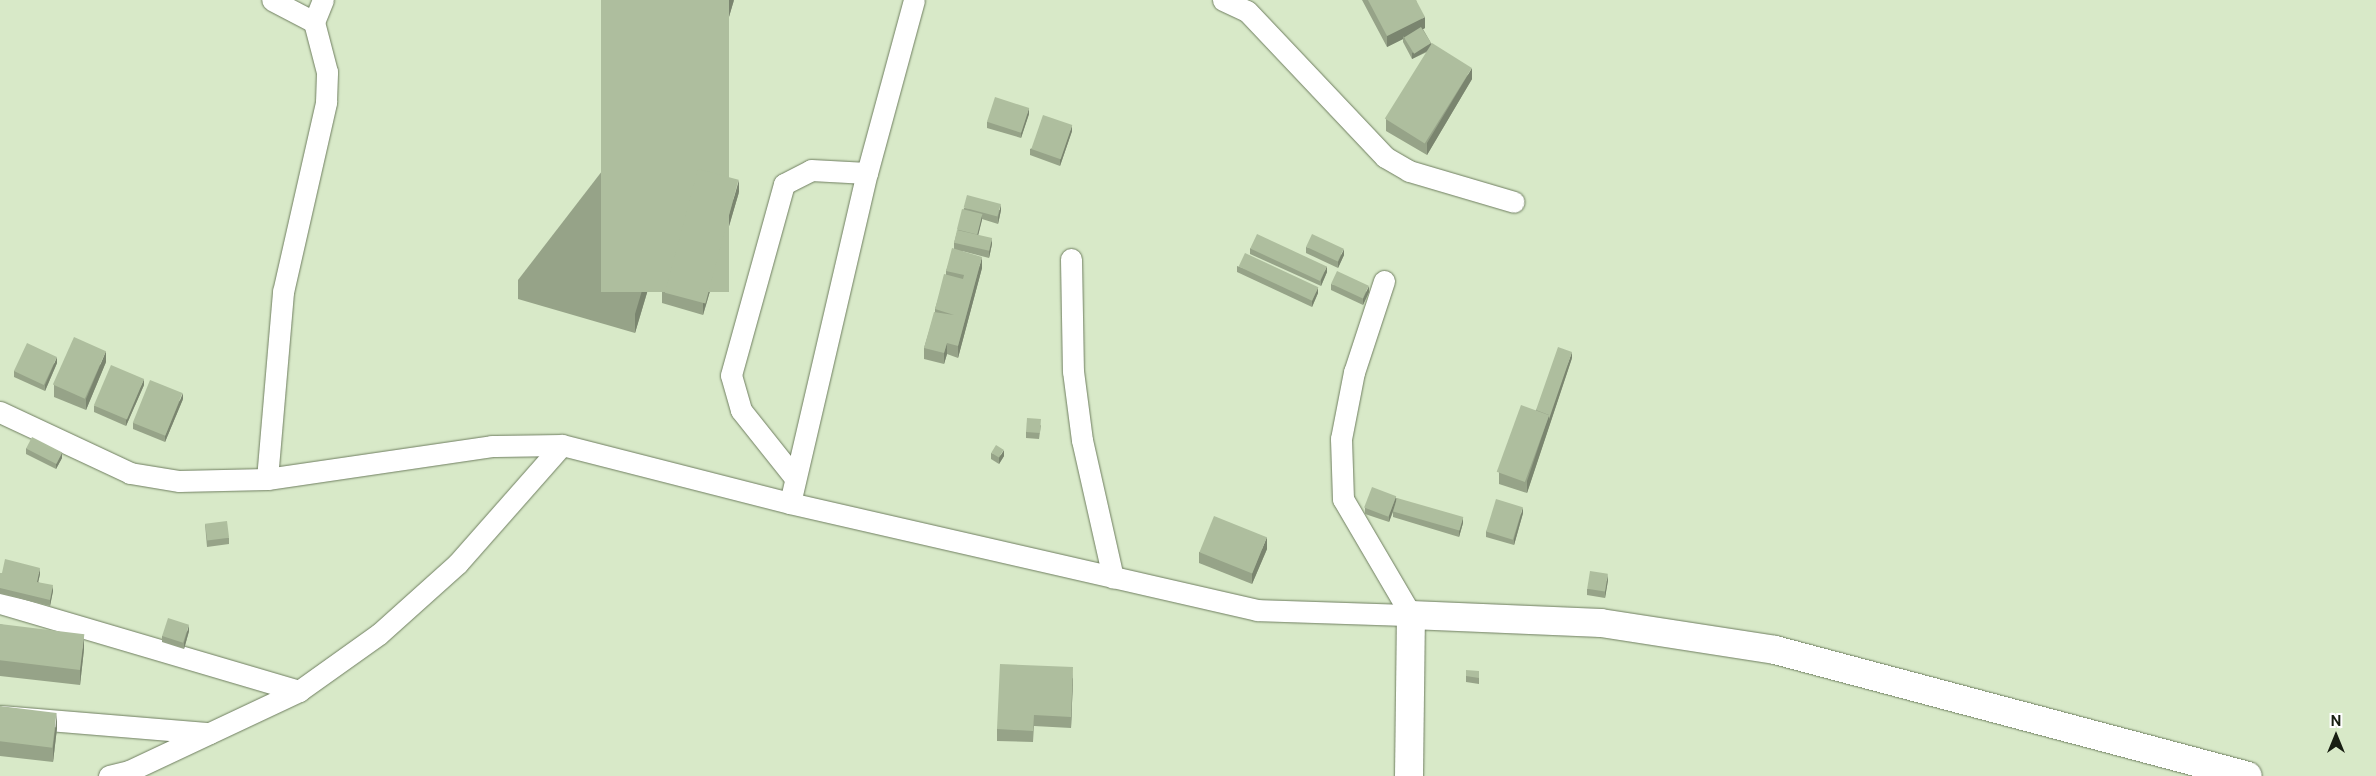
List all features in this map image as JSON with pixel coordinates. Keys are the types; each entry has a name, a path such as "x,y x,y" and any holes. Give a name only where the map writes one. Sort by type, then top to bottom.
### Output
{"street":[{"path":"1409,776 1411,615 1601,623 1775,650 2248,776"}],"lane":[{"path":"272,0 314,22"},
{"path":"267,479 283,292 326,102 327,72 314,22 323,0"},
{"path":"790,503 867,173 914,0"},
{"path":"1223,0 1247,11 1385,156 1409,171 1514,202"},
{"path":"795,478 740,410 731,375 784,184 811,170 867,173"},
{"path":"1071,259 1077,406 1113,578"},
{"path":"1384,280 1354,372 1341,439 1343,499 1411,615"},
{"path":"0,412 130,473 179,481 267,479 492,446 562,445 790,503 1257,610 1411,615"},
{"path":"109,776 129,771 299,691 380,634 458,563 562,445"},
{"path":"0,603 299,691"},
{"path":"0,716 210,733"}],"building":[{"path":"601,0 729,0 729,292 601,292"},
{"path":"1368,0 1416,0 1425,17 1387,36"},
{"path":"1421,27 1431,43 1414,54 1404,38"},
{"path":"1432,43 1472,68 1425,143 1385,118"},
{"path":"995,97 1029,108 1021,133 987,122"},
{"path":"1043,115 1072,125 1061,159 1031,149"},
{"path":"698,169 739,180 705,304 665,293"},
{"path":"967,195 1001,204 997,217 964,208"},
{"path":"962,209 982,214 977,234 957,229"},
{"path":"957,230 992,238 989,251 954,243"},
{"path":"1257,234 1327,267 1320,281 1250,249"},
{"path":"1312,234 1344,249 1338,261 1306,247"},
{"path":"952,248 982,257 958,346 947,343 944,353 924,348 934,312 954,315 935,309 944,274 963,279 964,275 946,271"},
{"path":"1245,253 1318,287 1312,301 1239,267"},
{"path":"1337,271 1369,286 1363,298 1331,284"},
{"path":"74,337 106,351 85,399 53,385"},
{"path":"27,343 57,357 44,385 14,371"},
{"path":"1558,347 1572,352 1549,419 1549,415 1536,410"},
{"path":"111,365 144,379 127,420 94,406"},
{"path":"150,380 182,393 165,436 133,423"},
{"path":"1521,405 1549,415 1525,482 1497,472"},
{"path":"1027,418 1041,419 1040,433 1026,432"},
{"path":"32,437 62,452 56,464 26,449"},
{"path":"996,445 1004,450 999,457 991,453"},
{"path":"1372,487 1396,496 1388,517 1364,508"},
{"path":"1397,498 1463,517 1459,530 1393,511"},
{"path":"1496,499 1523,507 1513,540 1486,532"},
{"path":"1214,516 1267,537 1252,574 1199,552"},
{"path":"227,521 229,538 207,541 205,524"},
{"path":"5,559 40,568 37,582 53,585 50,600 0,588 0,573 2,573"},
{"path":"1590,571 1608,574 1605,592 1587,589"},
{"path":"168,618 189,625 183,643 162,636"},
{"path":"0,624 84,634 80,670 0,660"},
{"path":"1000,664 1073,667 1071,717 1034,715 1033,731 997,729"},
{"path":"1466,670 1479,671 1479,678 1466,676"},
{"path":"0,706 57,713 52,748 0,741"}]}
